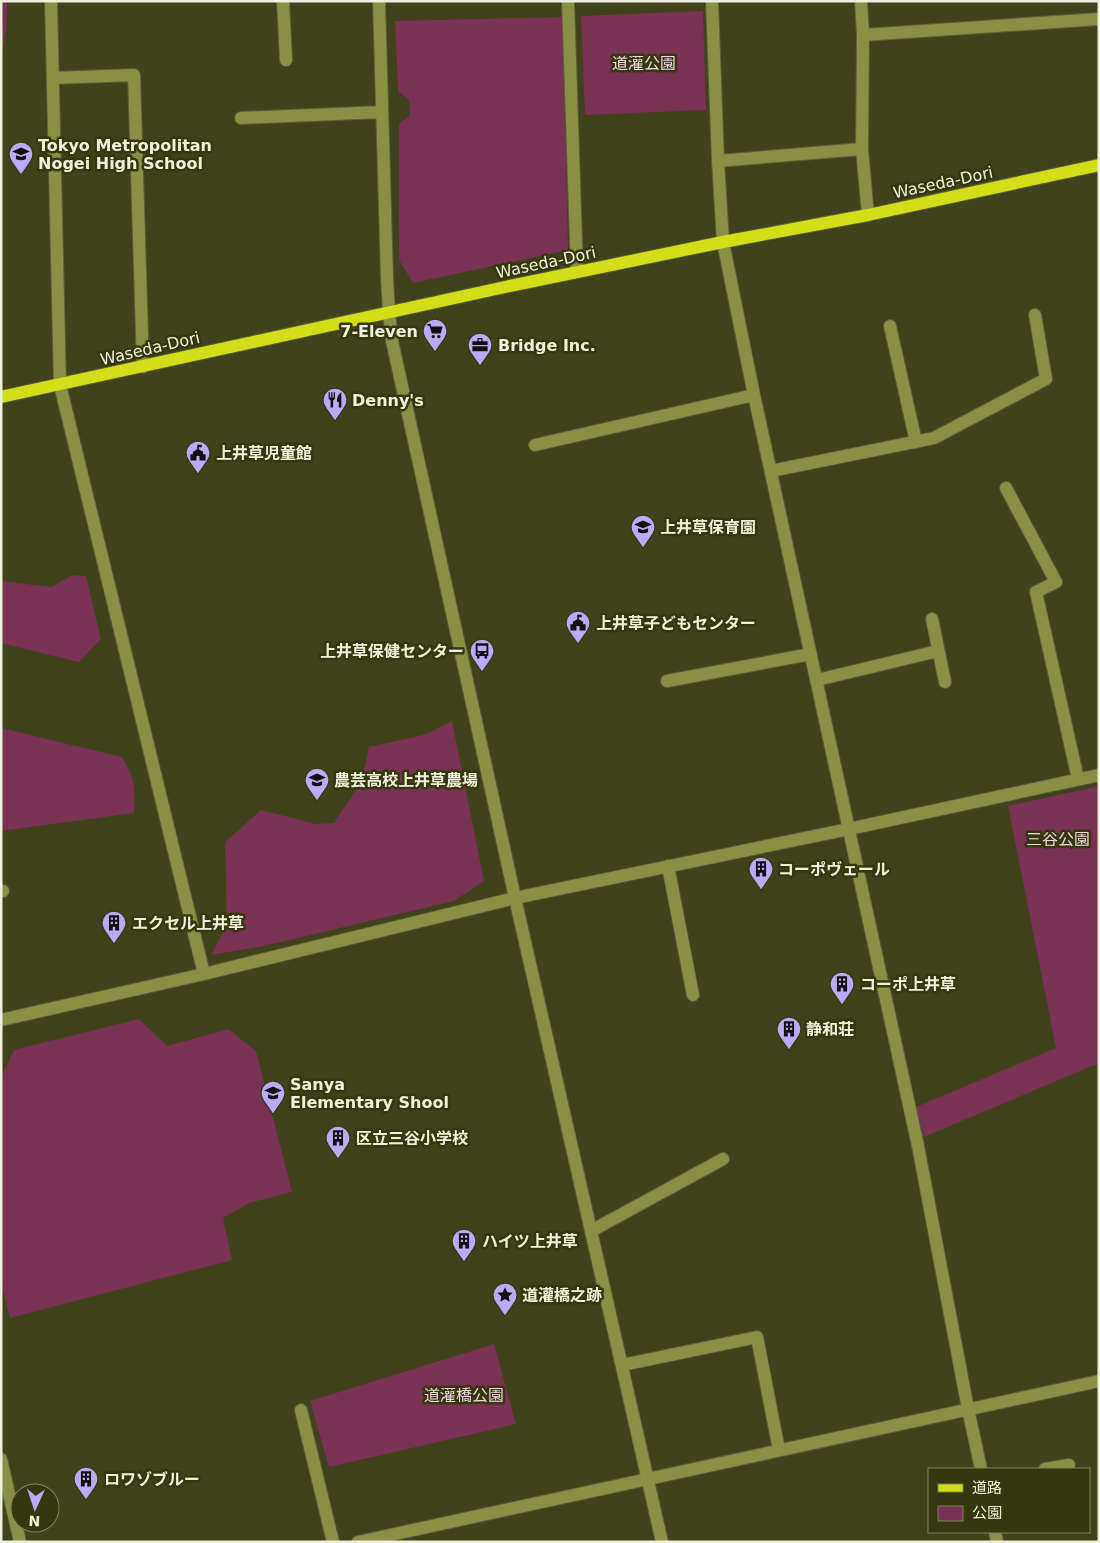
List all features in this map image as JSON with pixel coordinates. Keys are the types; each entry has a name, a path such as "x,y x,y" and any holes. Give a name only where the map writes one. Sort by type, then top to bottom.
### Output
{"main road":[{"name":"Waseda-Dori","path":"1,397 577,272 868,215 1099,165"}],"street":[{"path":"51,1 60,385 204,974"},
{"path":"283,1 286,60"},
{"path":"379,1 389,312 392,341 515,898 662,1542"},
{"path":"568,1 577,272"},
{"path":"712,1 723,242 754,395 918,1146 981,1468"},
{"path":"861,1 863,35 862,150 868,215"},
{"path":"863,35 1099,20"},
{"path":"53,78 134,75 143,367"},
{"path":"241,118 382,112"},
{"path":"718,161 862,150"},
{"path":"771,471 934,438 1046,379 1035,315"},
{"path":"890,326 916,442"},
{"path":"535,445 754,395"},
{"path":"1006,488 1056,582 1036,592 1078,779"},
{"path":"932,619 945,682"},
{"path":"817,680 938,651"},
{"path":"667,681 812,654"},
{"path":"1,1020 204,974 515,898 849,829 1099,774"},
{"path":"668,866 693,995"},
{"path":"591,1231 723,1159"},
{"path":"622,1365 757,1337 779,1450"},
{"path":"358,1542 1099,1381"},
{"path":"301,1410 333,1542"},
{"path":"1,1459 20,1542"},
{"path":"1051,1468 1070,1465"}],"green space":[{"path":"1,1 7,1 7,21 1,61"},
{"name":"道灌公園","path":"703,11 706,110 585,115 581,16"},
{"path":"563,17 568,250 413,283 399,260 399,123 410,116 409,100 398,91 395,21"},
{"path":"73,575 86,576 101,639 79,662 1,643 1,581 51,587"},
{"path":"452,721 484,881 454,901 264,946 211,955 227,926 225,842 261,810 316,824 334,823 362,781 369,747 427,734"},
{"path":"1,728 122,757 134,784 134,813 1,831"},
{"name":"三谷公園","path":"1099,786 1099,1063 924,1137 916,1107 1056,1048 1008,806"},
{"path":"139,1019 167,1046 228,1029 256,1051 292,1192 249,1203 223,1218 232,1260 10,1318 1,1282 1,1077 14,1050"},
{"name":"道灌橋公園","path":"494,1344 516,1424 329,1467 310,1401"}],"place":[{"name":"Tokyo Metropolitan Nogei High School","path":"21,175"},
{"name":"7-Eleven","path":"435,352"},
{"name":"Bridge Inc.","path":"480,366"},
{"name":"Denny's","path":"335,421"},
{"name":"上井草児童館","path":"198,474"},
{"name":"上井草保育園","path":"643,548"},
{"name":"上井草子どもセンター","path":"578,644"},
{"name":"上井草保健センター","path":"482,672"},
{"name":"農芸高校上井草農場","path":"317,801"},
{"name":"コーポヴェール","path":"761,890"},
{"name":"エクセル上井草","path":"114,944"},
{"name":"コーポ上井草","path":"842,1005"},
{"name":"静和荘","path":"789,1050"},
{"name":"Sanya Elementary Shool","path":"273,1114"},
{"name":"区立三谷小学校","path":"338,1159"},
{"name":"ハイツ上井草","path":"464,1262"},
{"name":"道灌橋之跡","path":"505,1316"},
{"name":"ロワゾブルー","path":"86,1500"}]}
